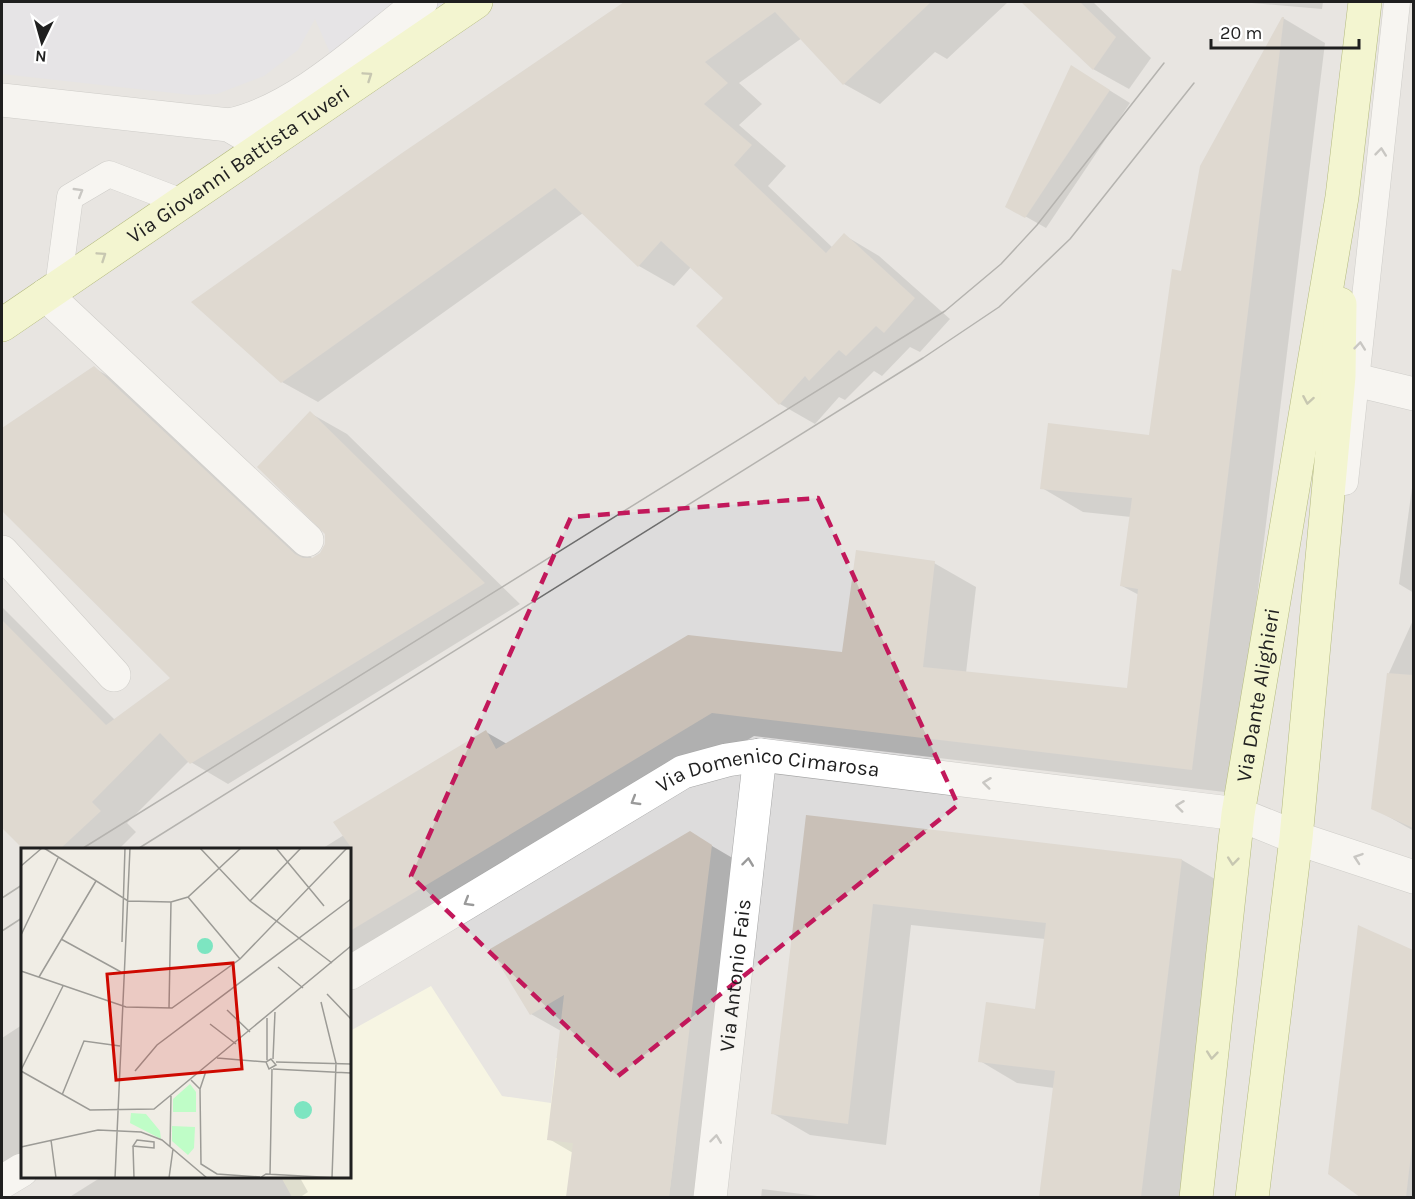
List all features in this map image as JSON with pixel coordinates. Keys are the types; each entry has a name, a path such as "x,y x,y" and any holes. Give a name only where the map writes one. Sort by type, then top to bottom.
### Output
{"street":[{"path":"2,100 229,125 252,120 297,97 421,2"},
{"name":"Via Giovanni Battista Tuveri","path":"2,324 476,2"},
{"name":"Via Dante Alighieri","path":"1196,1197 1238,814 1342,197 1365,2"},
{"path":"229,125 265,146"},
{"name":"Via Dante Alighieri","path":"1252,1197 1301,839 1348,378 1342,197"},
{"path":"52,291 307,540"},
{"path":"1348,378 1413,394"},
{"path":"2,552 114,675"},
{"name":"Via Domenico Cimarosa","path":"351,972 683,772 727,760 760,755 1238,814 1301,839 1413,877"},
{"name":"Via Antonio Fais","path":"710,1197 760,755"},
{"path":"2,1182 21,1171"}],"lane":[{"path":"1348,378 1397,2"},
{"path":"52,291 70,197 109,174 182,202"},
{"path":"1266,1197 1301,839"}],"highlighted area":[{"path":"818,498 958,805 618,1076 411,876 571,517"}],"shaded area":[{"path":"2,2 1413,2 1413,1197 2,1198"},
{"path":"2,2 453,2 342,80 315,19 298,50 264,76 217,94 191,95 2,74"},
{"path":"431,986 502,1096 551,1103 556,1058 660,1071 649,1136 676,1140 669,1197 292,1197 282,1178 351,1178 351,1030"}],"building":[{"path":"624,2 931,2 843,85 775,12 705,62 728,83 704,104 752,145 734,165 826,253 844,233 915,298 884,333 876,326 846,356 839,350 809,381 805,376 779,405 696,326 723,298 661,241 638,267 555,188 281,383 191,302 402,153"},
{"path":"1021,2 1080,2 1116,37 1093,70"},
{"path":"1284,17 1192,770 712,713 351,930 351,848 333,822 486,730 496,749 688,635 842,652 856,550 935,561 923,667 1127,688 1138,589 1120,586 1132,498 1040,489 1048,423 1149,435 1172,269 1181,271 1200,166"},
{"path":"1071,65 1110,90 1025,218 1005,207"},
{"path":"94,366 295,554 303,558 312,558 320,553 325,544 325,534 257,467 310,411 485,583 190,764 160,733 92,802 101,811 61,848 22,848 2,828 2,620 106,725 170,678 2,511 2,428"},
{"path":"1387,673 1413,675 1413,828 1371,809"},
{"path":"806,815 1182,859 1141,1197 1039,1197 1055,1071 978,1062 986,1002 1035,1009 1046,923 873,904 848,1124 771,1114"},
{"path":"690,831 712,845 669,1197 566,1197 573,1143 547,1140 564,995 530,1015 490,949"},
{"path":"1358,925 1413,950 1413,1138 1406,1197 1360,1197 1328,1174"}],"tram line":[{"path":"83,848 945,311 1001,264 1037,225 1164,63"},
{"path":"139,848 923,358 999,307 1070,239 1194,83"},
{"path":"2,898 21,886"},
{"path":"2,931 21,919"}]}
